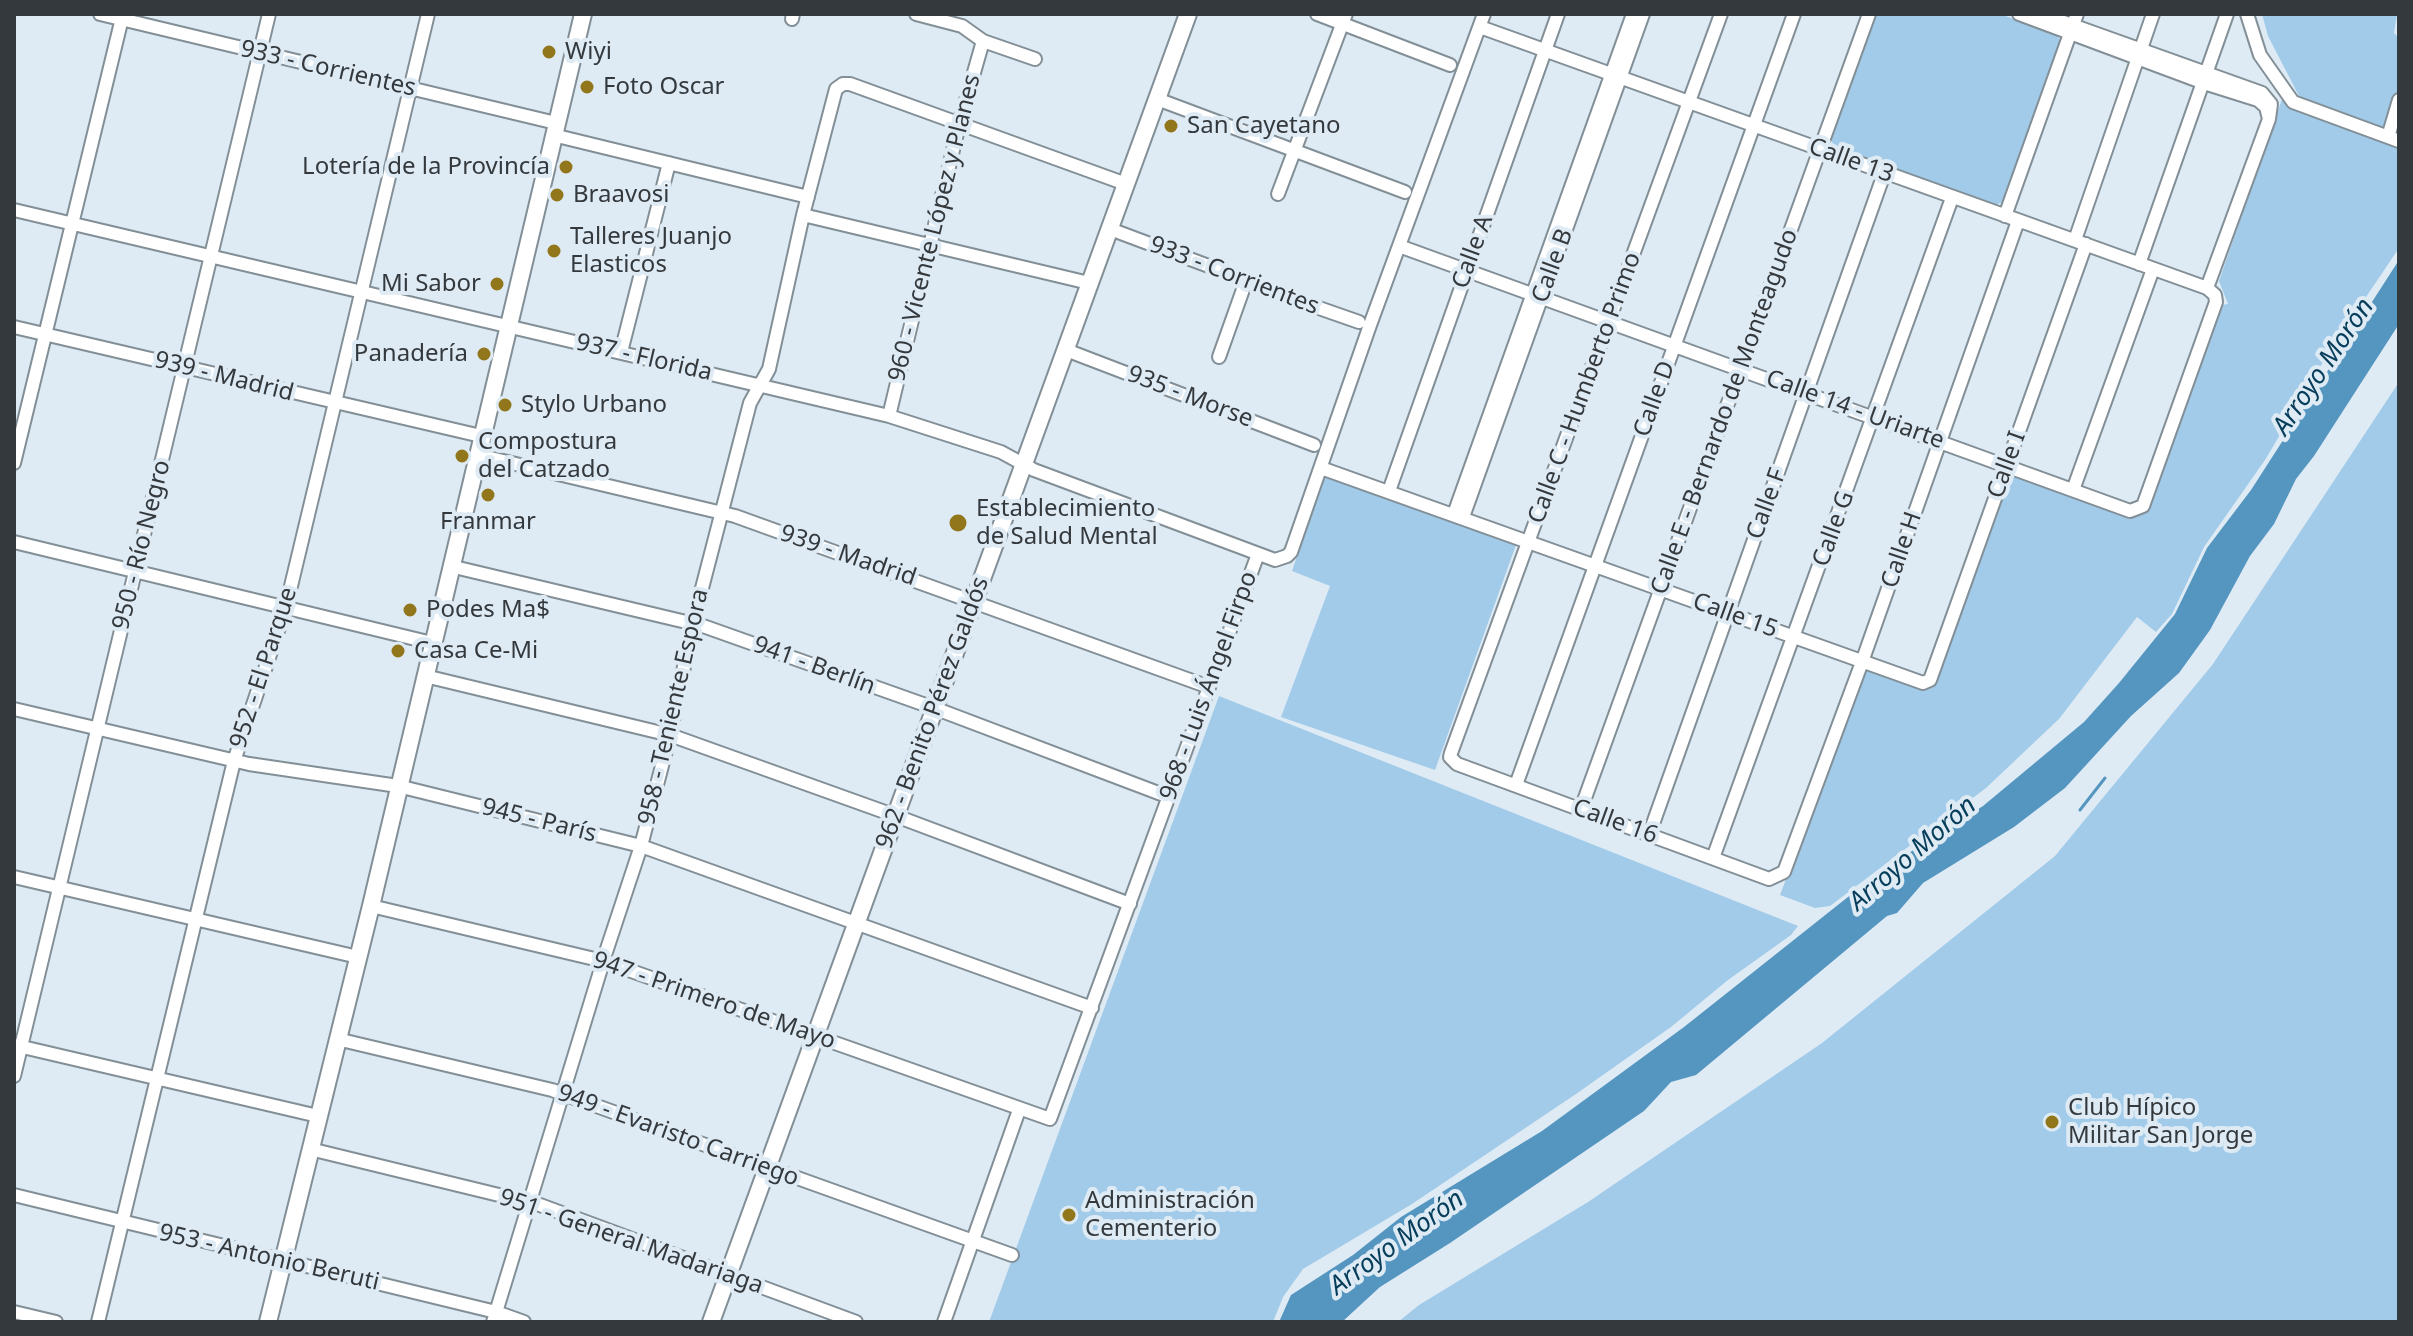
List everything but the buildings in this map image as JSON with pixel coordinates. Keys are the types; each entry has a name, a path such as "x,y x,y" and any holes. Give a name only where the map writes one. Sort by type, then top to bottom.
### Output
{"main road":[{"path":"268,1322 371,906 583,14"},
{"name":"962 - Benito Pérez Galdós","path":"711,1322 1188,14"}],"street":[{"name":"933 - Corrientes","path":"100,14 412,88 669,163 808,197"},
{"name":"950 - Río Negro","path":"14,1076 18,1046 136,572 269,14"},
{"name":"952 - El Parque","path":"98,1322 234,761 286,607 428,14"},
{"path":"916,14 965,20 983,41 1035,59"},
{"path":"1317,14 1344,19 1450,65"},
{"name":"Calle A","path":"1389,491 1558,14"},
{"name":"Calle B","path":"1616,76 1633,14"},
{"name":"Calle B","path":"1458,516 1616,76 1643,14"},
{"name":"Calle C - Humberto Primo","path":"1453,761 1451,753 1721,14"},
{"name":"Calle D","path":"1516,785 1794,14"},
{"name":"Calle E - Bernardo de Monteagudo","path":"1581,809 1869,14"},
{"path":"2019,14 2074,24"},
{"path":"2041,14 2074,24 2205,79 2267,96 2272,110 2207,288"},
{"name":"Calle I","path":"1923,683 1930,680 2007,465 2153,14"},
{"path":"2139,264 2227,14"},
{"path":"2247,14 2260,55 2288,98 2393,139 2399,100"},
{"path":"14,463 123,17"},
{"path":"1278,194 1344,19"},
{"name":"Calle 13","path":"1482,20 1545,51 2207,288"},
{"name":"968 - Luis Ángel Firpo","path":"1050,1119 1258,554 1275,560 1291,552 1482,20"},
{"name":"Calle H","path":"1779,876 1784,872 1862,662 1940,441 2074,24"},
{"name":"960 - Vicente López y Planes","path":"889,416 959,125 983,41"},
{"name":"958 - Teniente Espora","path":"494,1317 641,846 670,735 693,623 750,403 769,369 803,215 836,89 850,84 959,125"},
{"path":"1157,99 1405,192"},
{"path":"959,125 1126,184"},
{"path":"621,352 669,163"},
{"name":"Calle F","path":"1649,835 1884,174"},
{"name":"Calle G","path":"1713,858 1952,198"},
{"name":"937 - Florida","path":"14,210 889,416 970,441 1034,470 1258,554"},
{"path":"803,215 1089,283"},
{"name":"933 - Corrientes","path":"1110,229 1359,322"},
{"name":"Calle 14 - Uriarte","path":"1399,246 2130,511 2143,506 2216,302 2215,295 2207,288"},
{"path":"2073,490 2153,269"},
{"path":"1219,357 1246,281"},
{"name":"939 - Madrid","path":"14,327 481,436"},
{"name":"935 - Morse","path":"1066,350 1314,445"},
{"name":"939 - Madrid","path":"478,455 722,513 1209,687"},
{"name":"Calle 15","path":"1321,468 1923,683"},
{"path":"14,542 432,643"},
{"name":"941 - Berlín","path":"450,566 693,623 934,708 1169,797"},
{"path":"425,676 670,735 1130,904"},
{"name":"945 - París","path":"14,709 234,761 398,786 641,846 1092,1008"},
{"name":"Calle 16","path":"1453,761 1769,879 1779,876"},
{"path":"14,877 358,957"},
{"name":"947 - Primero de Mayo","path":"371,906 603,961 1050,1119"},
{"name":"949 - Evaristo Carriego","path":"337,1039 562,1094 1012,1255"},
{"path":"18,1046 318,1116"},
{"path":"944,1322 1019,1110"},
{"name":"951 - General Madariaga","path":"310,1149 528,1202 856,1322"},
{"name":"953 - Antonio Beruti","path":"14,1195 524,1322"},
{"path":"14,1312 56,1322"}],"shaded area":[{"path":"1875,14 2000,14 2057,35 2061,42 2003,202 1995,205 1834,147 1830,136"},
{"path":"2262,14 2397,14 2394,33 2399,38 2399,248 2329,352 2265,460 2204,547 2172,614 2156,632 2137,617 2059,719 1986,788 1830,906 1815,908 1780,895 1865,668 1922,688 2009,477 2017,473 2135,515 2147,510 2222,305 2228,304 2219,281 2282,99 2293,102 2299,113 2326,112 2300,98 2268,36"},
{"name":"Club Hípico Militar San Jorge","path":"2399,382 2399,1322 1398,1322 1419,1305 1588,1202 1822,1043 2055,856 2213,664"},
{"path":"1325,474 1516,545 1435,770 1281,717 1330,586 1292,571"},
{"path":"1219,696 1798,926 1791,935 1728,980 1671,1027 1576,1094 1412,1204 1303,1269 1283,1297 1273,1322 989,1322"}],"water":[{"name":"Arroyo Morón","path":"2399,260 2399,324 2296,479 2274,524 2250,556 2210,630 2179,673 2131,716 2065,788 2014,827 1923,883 1897,913 1887,916 1696,1075 1671,1082 1644,1111 1380,1287 1342,1322 1279,1322 1291,1295 1353,1255 1401,1217 1542,1131 1684,1027 1882,870 1983,806 2084,722 2175,614 2207,548 2251,490"}],"waterway":[{"path":"2080,810 2105,778"}],"place":[{"name":"Wiyi","path":"549,52"},
{"name":"Foto Oscar","path":"587,87"},
{"name":"San Cayetano","path":"1171,126"},
{"name":"Lotería de la Provincía","path":"566,167"},
{"name":"Braavosi","path":"557,195"},
{"name":"Talleres Juanjo Elasticos","path":"554,251"},
{"name":"Mi Sabor","path":"497,284"},
{"name":"Panadería","path":"484,354"},
{"name":"Stylo Urbano","path":"505,405"},
{"name":"Compostura del Catzado","path":"462,456"},
{"name":"Franmar","path":"488,495"},
{"name":"Establecimiento de Salud Mental","path":"958,523"},
{"name":"Podes Ma$","path":"410,610"},
{"name":"Casa Ce-Mi","path":"398,651"},
{"name":"Club Hípico Militar San Jorge","path":"2052,1122"},
{"name":"Administración Cementerio","path":"1069,1215"}]}
